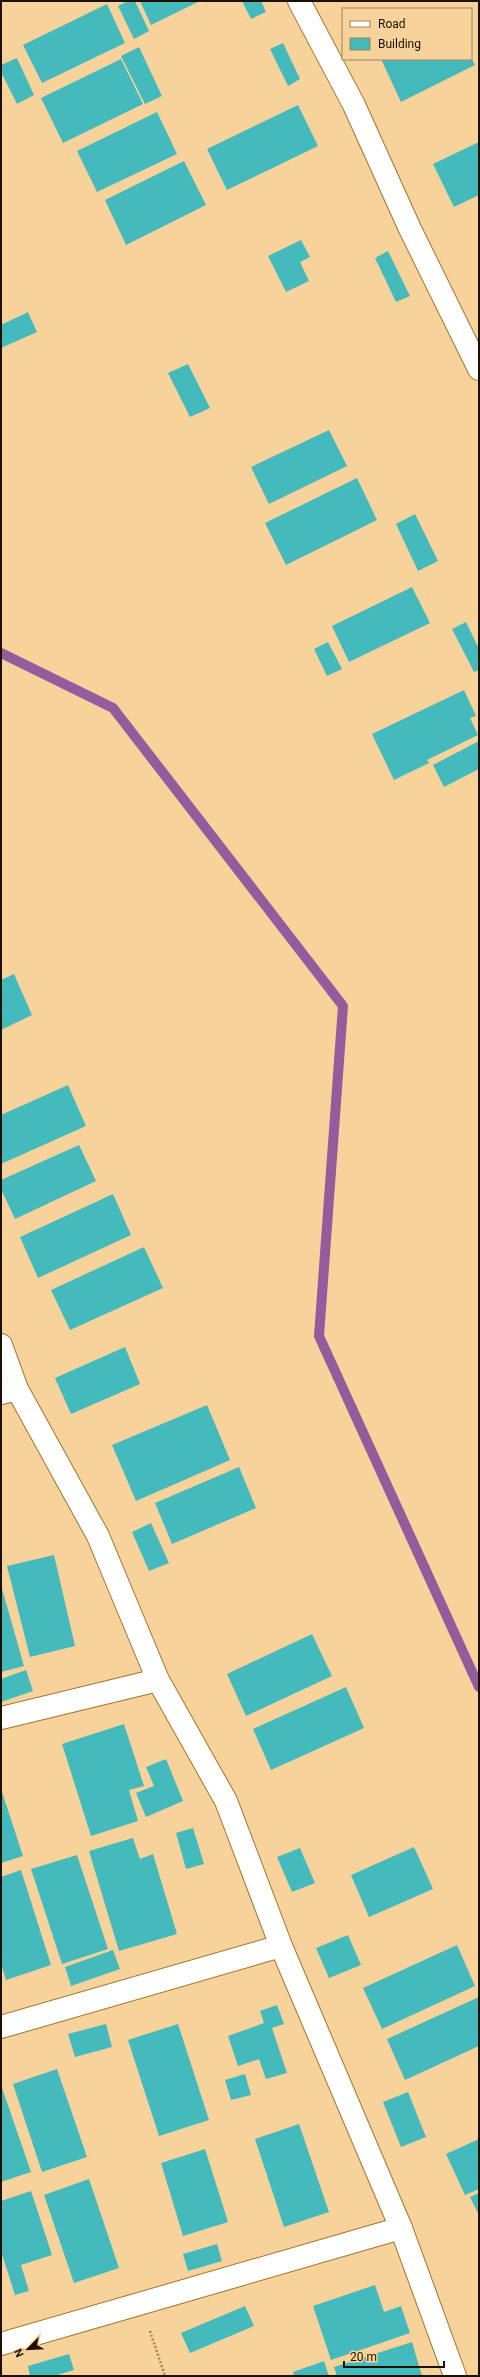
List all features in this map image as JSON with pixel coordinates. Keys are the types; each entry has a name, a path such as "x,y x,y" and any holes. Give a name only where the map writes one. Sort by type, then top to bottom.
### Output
{"street":[{"path":"299,1 354,105 410,229 479,369"},
{"path":"1,1345 9,1391 98,1536 158,1680 226,1801 281,1946 401,2228 455,2376"},
{"path":"1,1718 158,1680"},
{"path":"1,2027 281,1946"},
{"path":"1,2344 141,2302 401,2228"}],"path":[{"path":"141,2302 165,2376"}],"building":[{"path":"128,1 135,1 149,31 134,39 118,6"},
{"path":"140,1 200,1 151,25"},
{"path":"242,1 261,1 266,12 251,19"},
{"path":"107,4 125,43 42,83 23,45"},
{"path":"283,43 300,79 288,86 270,49"},
{"path":"139,47 162,96 145,104 121,56"},
{"path":"17,58 34,95 17,104 1,72 1,65"},
{"path":"121,59 143,104 63,143 41,98"},
{"path":"472,59 475,65 401,102 381,60"},
{"path":"298,105 318,146 227,190 207,149"},
{"path":"157,112 177,154 97,192 77,151"},
{"path":"479,142 479,195 454,207 433,164"},
{"path":"184,161 206,205 126,245 105,200"},
{"path":"301,240 310,257 300,262 309,281 286,292 268,256"},
{"path":"388,251 410,296 396,302 375,258"},
{"path":"28,312 37,332 1,348 1,325"},
{"path":"188,364 210,408 190,417 168,373"},
{"path":"329,430 347,466 269,504 251,467"},
{"path":"357,478 377,520 286,565 265,523"},
{"path":"415,514 438,561 418,571 396,524"},
{"path":"412,587 430,623 349,662 332,626"},
{"path":"466,622 479,649 479,670 474,672 452,629"},
{"path":"328,642 342,669 327,676 314,649"},
{"path":"464,690 476,716 470,718 478,735 427,760 429,763 394,780 372,734"},
{"path":"479,741 479,769 444,787 433,765"},
{"path":"14,974 32,1015 1,1030 1,980"},
{"path":"68,1085 86,1126 1,1164 1,1115"},
{"path":"79,1145 96,1181 15,1219 1,1189 1,1180"},
{"path":"113,1194 131,1235 38,1278 20,1237"},
{"path":"144,1247 163,1288 70,1330 51,1290"},
{"path":"125,1347 140,1384 71,1414 55,1378"},
{"path":"207,1405 230,1460 136,1501 112,1445"},
{"path":"239,1467 256,1508 172,1544 155,1503"},
{"path":"151,1523 169,1563 149,1571 132,1532"},
{"path":"54,1555 75,1646 30,1657 7,1566"},
{"path":"1,1585 24,1666 1,1672"},
{"path":"312,1634 332,1676 246,1716 227,1674"},
{"path":"26,1670 33,1691 1,1702 1,1679"},
{"path":"346,1687 364,1728 271,1770 253,1729"},
{"path":"124,1724 144,1786 129,1790 138,1821 91,1836 62,1744"},
{"path":"166,1759 183,1801 146,1817 136,1793 154,1786 146,1767"},
{"path":"1,1789 23,1856 1,1863"},
{"path":"193,1828 204,1864 186,1869 176,1833"},
{"path":"133,1838 140,1859 153,1854 177,1934 119,1951 89,1851"},
{"path":"414,1847 433,1889 369,1917 351,1875"},
{"path":"300,1848 315,1883 292,1892 277,1857"},
{"path":"77,1855 108,1949 62,1964 31,1869"},
{"path":"21,1870 51,1965 6,1980 1,1964 1,1877"},
{"path":"348,1935 361,1965 329,1978 316,1948"},
{"path":"457,1945 475,1986 382,2029 363,1988"},
{"path":"113,1950 120,1969 71,1986 65,1967"},
{"path":"479,1997 479,2046 405,2080 387,2039"},
{"path":"277,2005 284,2024 272,2028 287,2073 266,2079 259,2059 238,2066 228,2036 264,2023 260,2011"},
{"path":"106,2024 112,2047 75,2057 68,2034"},
{"path":"178,2024 209,2120 159,2136 128,2040"},
{"path":"57,2069 87,2157 42,2172 13,2084"},
{"path":"245,2074 251,2095 231,2100 225,2080"},
{"path":"1,2085 31,2172 1,2182"},
{"path":"408,2092 426,2137 401,2147 383,2102"},
{"path":"299,2124 329,2212 284,2227 255,2139"},
{"path":"479,2139 479,2189 465,2195 446,2154"},
{"path":"205,2149 228,2222 183,2236 161,2163"},
{"path":"89,2179 119,2268 74,2283 44,2195"},
{"path":"31,2191 52,2255 21,2265 29,2291 15,2295 1,2251 1,2201"},
{"path":"479,2193 479,2215 470,2197"},
{"path":"217,2244 222,2261 188,2271 183,2254"},
{"path":"375,2285 384,2312 401,2306 410,2333 331,2360 313,2306"},
{"path":"245,2306 254,2326 190,2353 181,2333"},
{"path":"412,2342 422,2376 337,2376 334,2367"},
{"path":"69,2354 74,2370 54,2376 30,2376 28,2366"},
{"path":"324,2361 329,2376 294,2376 293,2372"}],"waterway":[{"path":"1,653 113,708 343,1006 319,1336 479,1687"}]}
